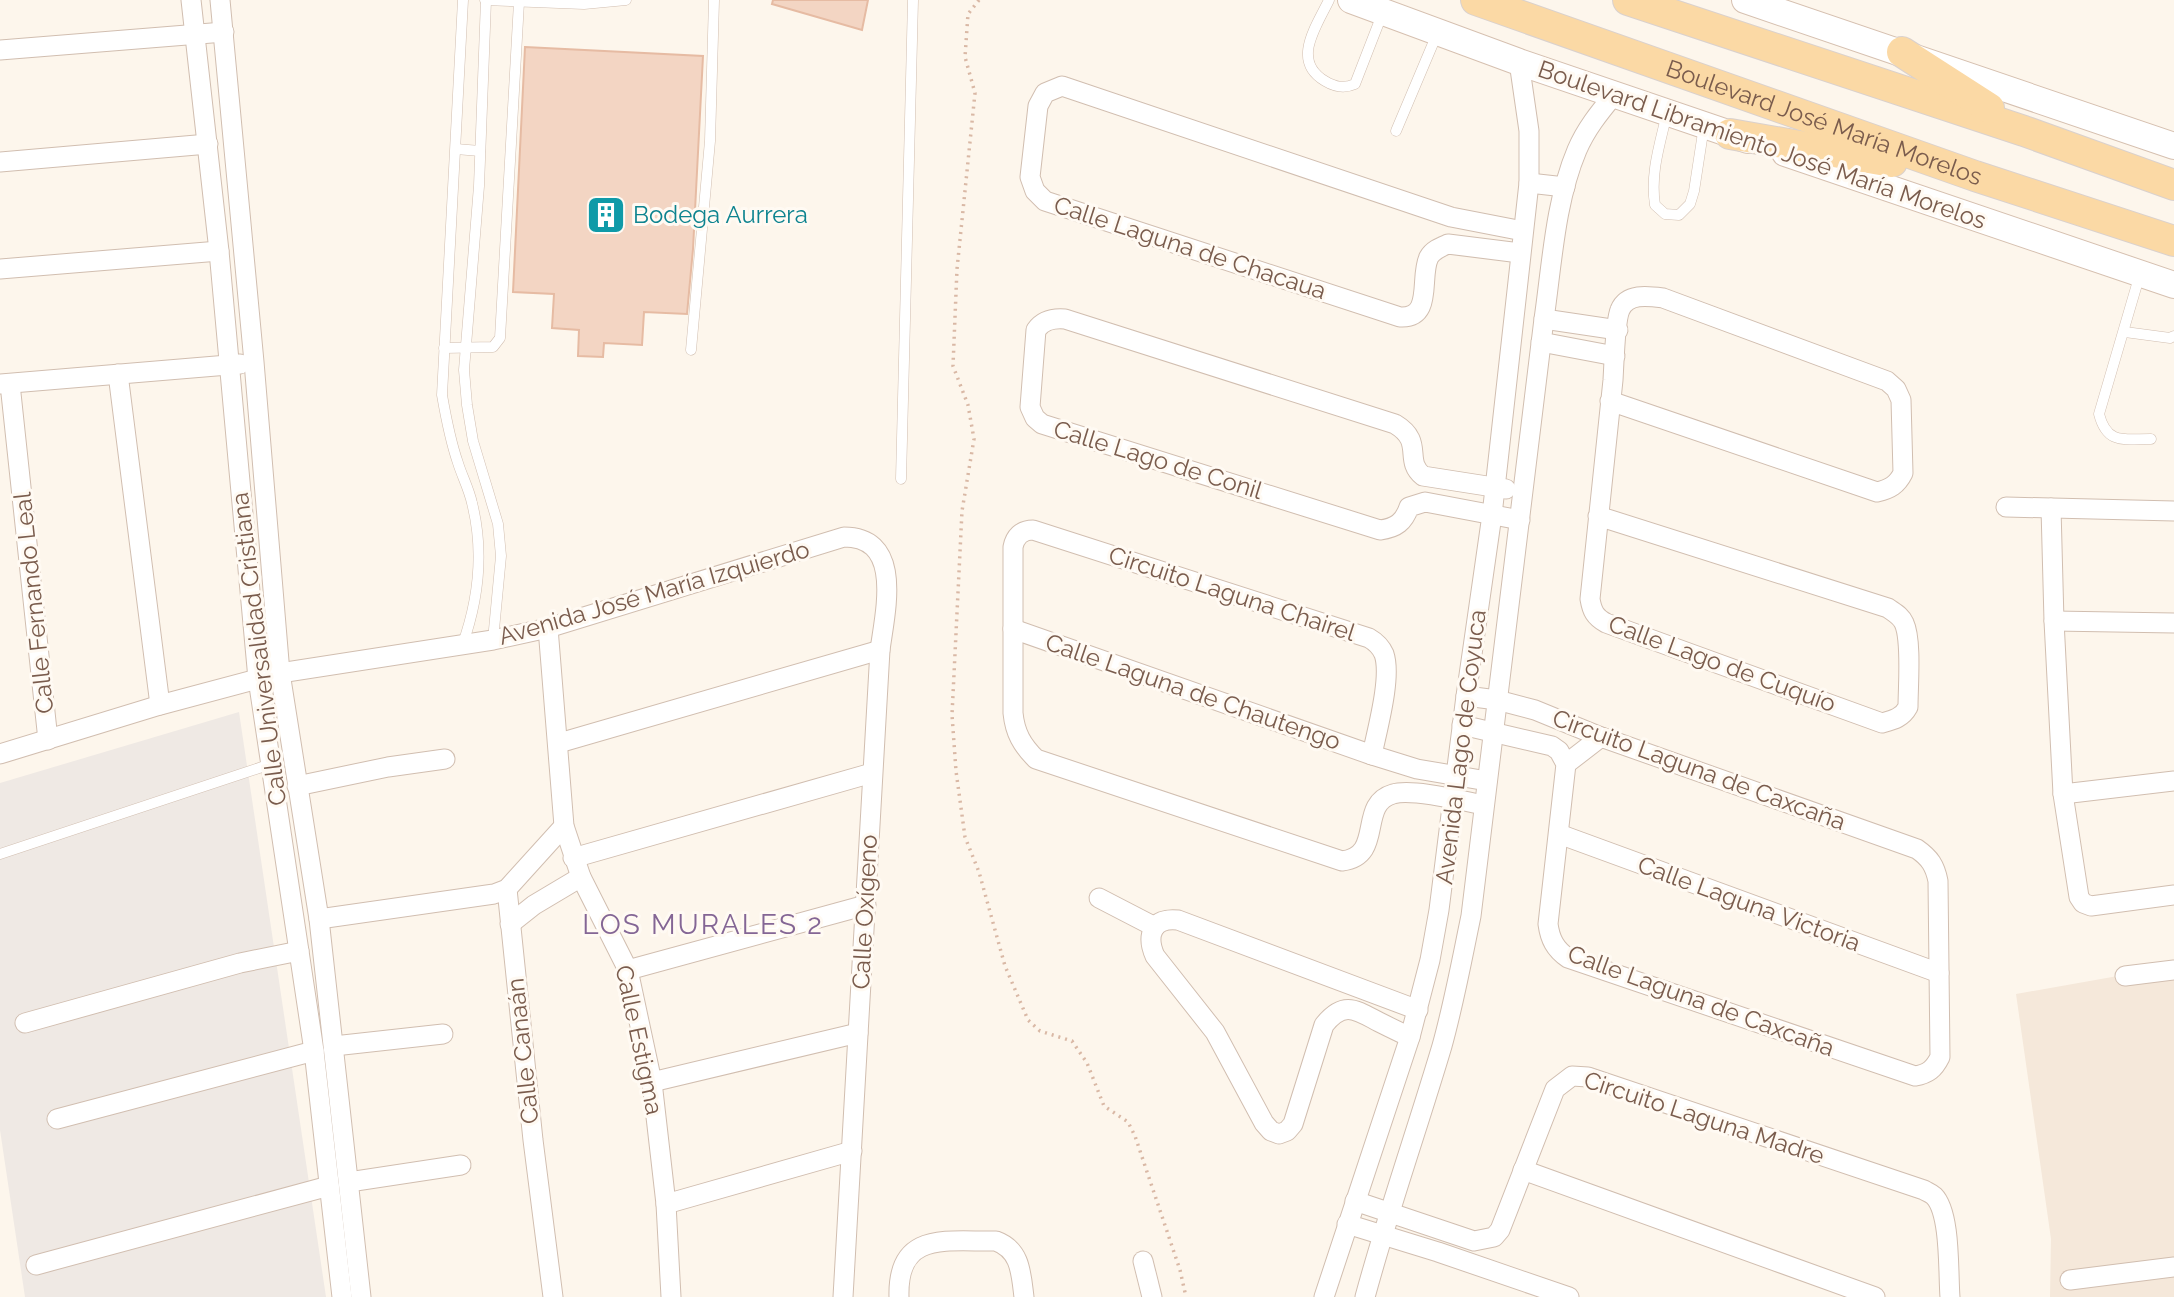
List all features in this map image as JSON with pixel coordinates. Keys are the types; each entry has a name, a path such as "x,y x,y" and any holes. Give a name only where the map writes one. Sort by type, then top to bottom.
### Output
{"main road":[{"name":"Boulevard José María Morelos","path":"1476,0 1975,176 2174,241"},
{"path":"1628,0 2024,131 2174,185"},
{"path":"1902,52 2024,131"},
{"path":"1717,130 1975,176"}],"street":[{"name":"Calle Universalidad Cristiana","path":"191,0 219,251 258,679 314,1051 342,1297"},
{"name":"Calle Universalidad Cristiana","path":"220,0 280,673 319,919 361,1297"},
{"name":"Boulevard Libramiento José María Morelos","path":"1351,0 1613,96 2174,285"},
{"path":"1745,0 2174,146"},
{"path":"0,50 224,32"},
{"name":"Avenida Lago de Coyuca","path":"1324,1297 1410,1037 1439,910 1465,696 1492,515 1529,183 1529,131 1518,62"},
{"name":"Calle Laguna de Chacaua","path":"1448,244 1439,248 1428,259 1420,308 1412,316 1400,317 1045,201 1035,191 1030,177 1038,106 1045,93 1062,86 1451,218 1523,231"},
{"name":"Avenida Lago de Coyuca","path":"1366,1297 1382,1234 1442,1045 1458,984 1471,916 1541,342 1556,231 1565,187 1577,150 1591,124 1613,96"},
{"path":"0,162 208,144"},
{"path":"1529,183 1565,187"},
{"path":"1451,218 1448,244 1520,253"},
{"path":"0,269 219,251"},
{"path":"1544,320 1619,320 1626,302 1646,296 1662,298 1887,381 1896,389 1901,400 1903,473 1898,483 1877,492 1610,401"},
{"name":"Calle Lago de Conil","path":"1520,520 1425,502 1409,507 1405,519 1396,526 1380,530 1042,424 1035,418 1030,407 1035,330 1048,320 1065,320 1395,424 1404,430 1413,442 1414,464 1423,475 1523,492"},
{"name":"Calle Lago de Cuquío","path":"1598,516 1888,608 1899,615 1908,635 1908,707 1905,713 1895,720 1882,723 1597,618 1591,609 1590,599 1598,516 1619,320"},
{"path":"1541,342 1615,356"},
{"path":"5,384 254,362"},
{"path":"118,374 160,705"},
{"name":"Calle Fernando Leal","path":"5,384 48,740"},
{"path":"2006,507 2174,511"},
{"path":"2051,508 2063,794 2079,897 2083,903 2091,906 2174,895"},
{"name":"Circuito Laguna Chairel","path":"1013,629 1013,547 1016,537 1022,532 1033,530 1369,638 1376,642 1384,653 1387,676 1372,755"},
{"name":"Avenida José María Izquierdo","path":"0,754 160,705 280,673 462,646 548,628 844,537 860,537"},
{"name":"Calle Oxígeno","path":"843,1297 872,773 880,650 888,588 885,564 874,549 860,537"},
{"path":"2054,621 2174,623"},
{"name":"Calle Estigma","path":"548,628 564,826 581,877 628,970 652,1082 666,1204 671,1297"},
{"path":"1013,629 1015,728 1020,740 1036,759 1342,861 1355,858 1365,849 1375,809 1384,798 1396,793 1484,804"},
{"name":"Calle Laguna de Chautengo","path":"1013,629 1372,755"},
{"path":"559,743 880,650"},
{"name":"Circuito Laguna de Caxcaña","path":"1465,696 1497,700 1535,710 1601,737 1917,849 1928,857 1936,869 1939,973"},
{"path":"1462,725 1552,746 1559,751 1566,764 1601,737"},
{"path":"1372,755 1417,769 1487,781"},
{"path":"297,786 388,767 445,759"},
{"name":"Calle Laguna de Caxcaña","path":"1566,764 1548,924 1549,936 1568,958 1915,1076 1924,1075 1934,1069 1940,1057 1939,973"},
{"path":"573,858 872,773"},
{"path":"2063,794 2174,781"},
{"path":"319,919 494,894 507,889 564,826"},
{"name":"Calle Laguna Victoria","path":"1559,834 1939,973"},
{"path":"510,924 534,905 581,877"},
{"name":"Calle Canaán","path":"507,889 533,1140 553,1297"},
{"path":"1100,898 1155,927"},
{"path":"628,970 866,905"},
{"path":"1410,1037 1359,1010 1342,1011 1331,1017 1324,1026 1293,1124 1279,1133 1271,1131 1264,1123 1215,1032 1155,956 1149,944 1150,935 1163,921 1178,920 1418,1010"},
{"path":"25,1023 240,963 299,951"},
{"path":"2125,976 2174,970"},
{"path":"652,1082 858,1033"},
{"path":"334,1046 443,1034"},
{"path":"57,1119 314,1051"},
{"name":"Circuito Laguna Madre","path":"1355,1201 1475,1241 1494,1237 1500,1230 1555,1089 1572,1076 1588,1077 1924,1189 1934,1196 1941,1208 1946,1229 1950,1297"},
{"path":"666,1204 852,1152"},
{"path":"349,1182 461,1165"},
{"path":"1523,1170 1875,1297"},
{"path":"36,1265 329,1186"},
{"path":"1347,1224 1569,1297"},
{"path":"899,1297 898,1280 902,1264 911,1253 928,1242 996,1241 1006,1244 1014,1253 1020,1266 1024,1297"},
{"path":"1143,1261 1152,1297"},
{"path":"2070,1280 2174,1267"}],"lane":[{"path":"462,646 476,599 478,531 448,429 442,395 463,0"},
{"path":"492,640 501,556 498,524 473,441 464,370 480,150 486,0 584,4 626,0"},
{"path":"691,350 710,141 714,0"},
{"path":"901,479 913,0"},
{"path":"1329,0 1311,38 1307,61 1310,70 1335,86 1347,88 1355,84 1383,12"},
{"path":"443,348 493,347 500,338 519,2"},
{"path":"1396,131 1438,32"},
{"path":"1667,113 1654,171 1653,190 1655,205 1665,214 1679,215 1690,204 1717,130"},
{"path":"456,149 480,150"},
{"path":"2140,274 2099,414 2102,428 2108,436 2151,439"},
{"path":"2125,332 2170,338 2174,336"},
{"path":"0,855 271,764"}],"shaded area":[{"path":"239,712 326,1297 25,1297 0,1130 0,783"},
{"path":"2174,966 2174,1297 2050,1297 2051,1239 2016,994"}],"building":[{"path":"773,0 868,0 862,30 772,4"},
{"name":"Bodega Aurrera","path":"525,47 703,56 687,314 644,312 642,345 604,343 603,357 578,356 579,330 552,328 554,294 513,292"}],"place":[{"name":"Bodega Aurrera","path":"606,215"}],"district":[{"name":"LOS MURALES 2","path":"703,924"}]}
